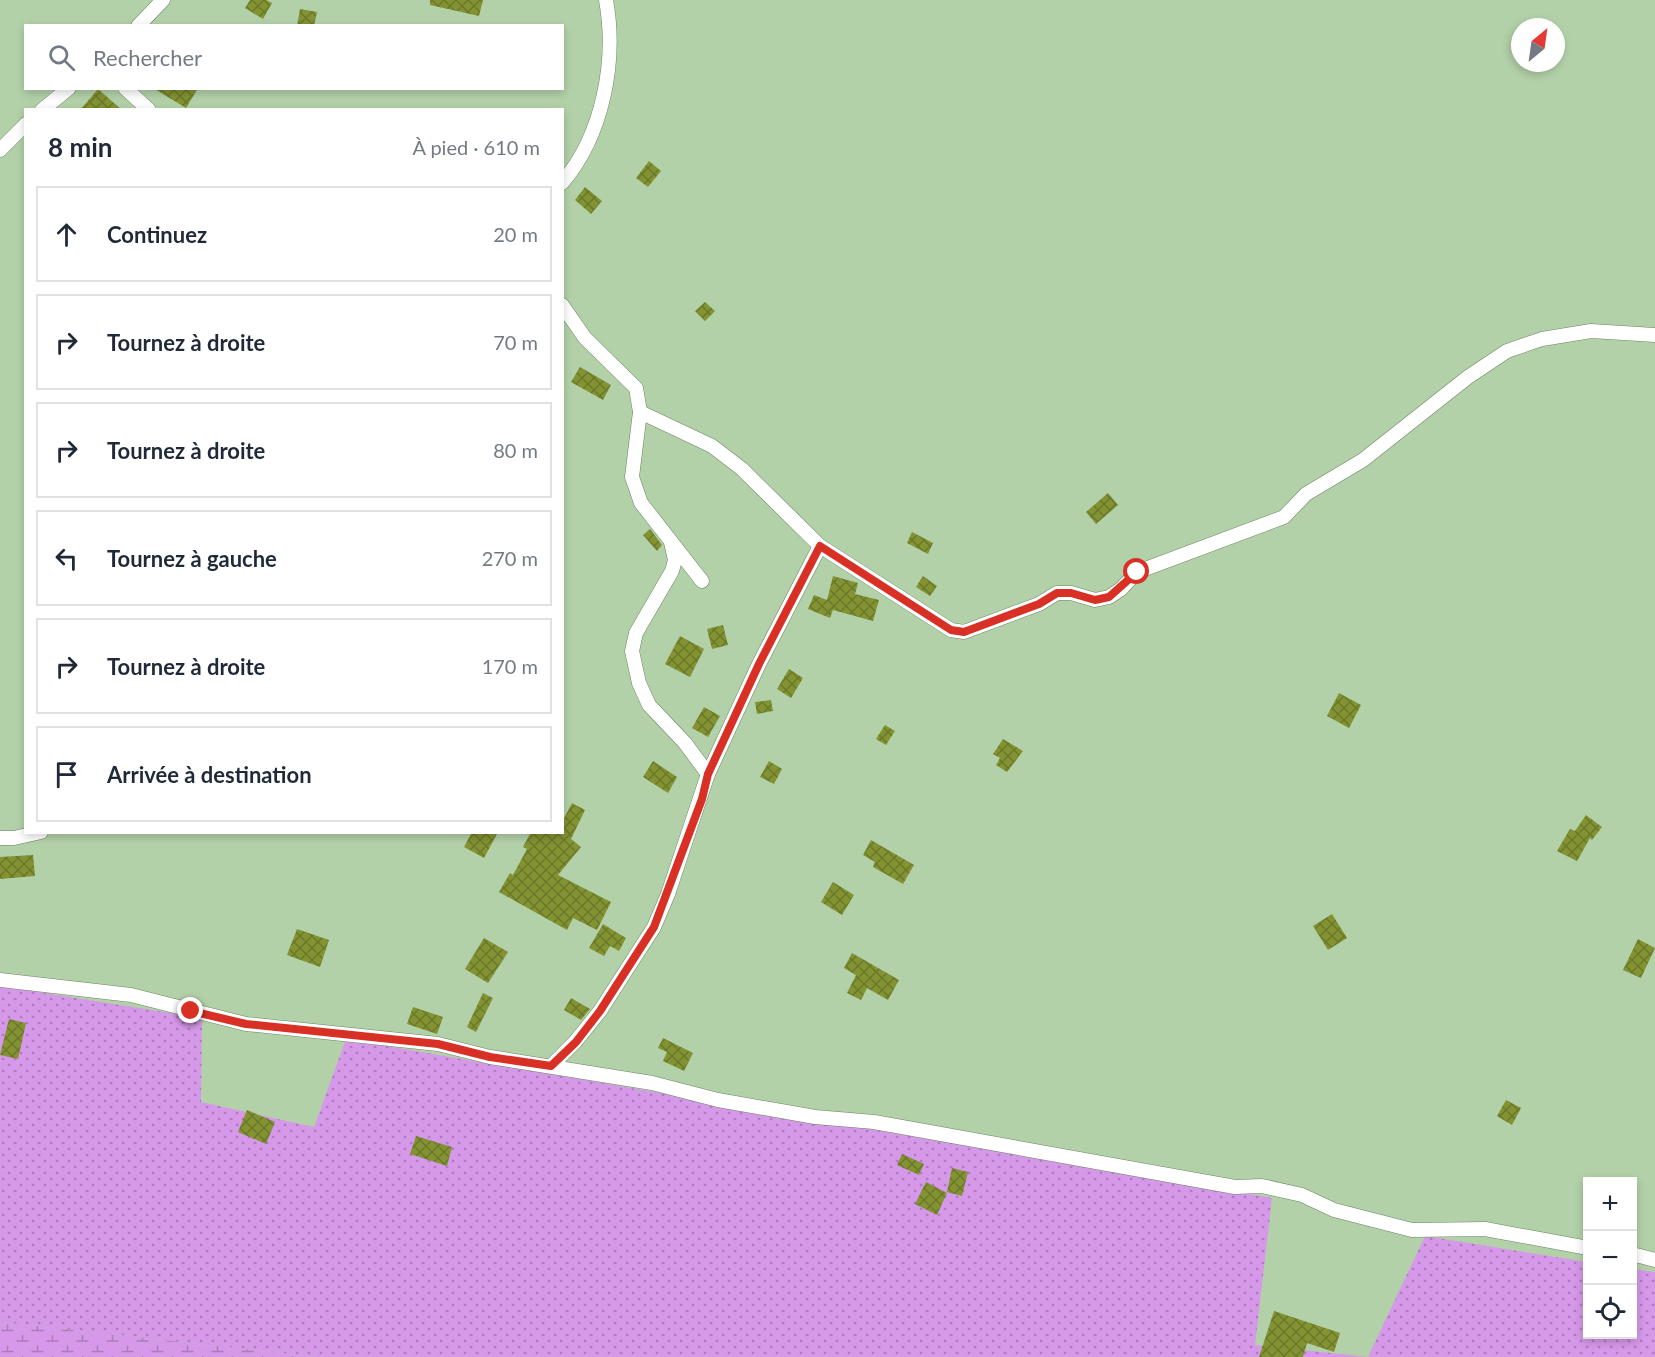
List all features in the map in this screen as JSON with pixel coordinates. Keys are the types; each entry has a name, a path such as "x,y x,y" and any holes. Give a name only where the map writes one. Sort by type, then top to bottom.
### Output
{"street":[{"path":"140,24 163,0"},
{"path":"564,180 588,144 599,116 608,66 611,24 606,0"},
{"path":"44,108 67,90"},
{"path":"127,90 147,108"},
{"path":"0,150 24,126"},
{"path":"564,308 585,338 636,388 640,412 632,477 641,503 702,581"},
{"path":"640,412 712,446 742,469 820,546 951,630 964,632 1039,604 1057,593 1071,593 1095,600 1109,597 1137,572 1284,517 1306,494 1363,460 1468,377 1507,351 1542,339 1591,331 1655,335"},
{"path":"671,540 675,560 672,571 636,633 632,651 639,683 649,705 685,743 708,774"},
{"path":"551,1066 576,1042 600,1011 654,927 694,820 708,774 759,664 820,546"},
{"path":"0,838 32,834"},
{"path":"0,980 131,996 246,1024 438,1044 490,1057 652,1083 718,1100 815,1117 874,1122 1137,1172 1235,1187 1262,1186 1302,1196 1334,1210 1412,1230 1485,1229 1583,1247"},
{"path":"1637,1255 1655,1260"}],"green space":[{"path":"0,986 202,1018 201,1102 314,1127 346,1039 1272,1198 1255,1345 1368,1357 316,1357 0,1322"},
{"path":"1425,1236 1583,1261 1583,1339 1637,1339 1637,1270 1655,1272 1655,1357 1368,1357"},
{"path":"0,1322 316,1357 0,1357"}],"building":[{"path":"250,0 266,0 272,3 263,19 245,8"},
{"path":"430,0 483,0 479,16 430,5"},
{"path":"300,9 317,12 314,24 297,24"},
{"path":"99,90 120,108 82,108"},
{"path":"156,90 197,90 186,108"},
{"path":"649,161 661,171 648,187 636,178"},
{"path":"585,187 602,201 591,214 575,200"},
{"path":"705,302 715,311 705,321 695,311"},
{"path":"580,367 611,385 603,400 571,382"},
{"path":"1108,493 1118,505 1096,524 1086,512"},
{"path":"650,529 662,545 657,551 643,535"},
{"path":"912,532 933,543 928,554 907,543"},
{"path":"833,576 858,583 855,594 879,600 873,621 833,610 830,618 808,609 814,595 827,600"},
{"path":"923,576 937,586 930,596 916,587"},
{"path":"723,625 728,645 712,649 707,629"},
{"path":"680,636 704,649 690,677 665,664"},
{"path":"789,669 803,678 791,698 777,689"},
{"path":"1339,693 1361,705 1349,728 1327,716"},
{"path":"771,700 773,711 757,714 755,702"},
{"path":"704,707 720,716 708,737 692,728"},
{"path":"885,725 895,731 886,745 876,739"},
{"path":"1003,739 1023,751 1007,772 996,765 1000,758 993,754"},
{"path":"653,761 677,777 668,793 643,777"},
{"path":"769,761 782,769 774,784 760,777"},
{"path":"572,803 585,810 571,839 581,847 558,875 611,902 597,930 573,918 567,930 499,892 510,873 513,875 527,849 523,847 530,834 564,834 564,818"},
{"path":"1586,815 1602,827 1592,840 1590,838 1577,861 1557,851 1570,829 1575,831"},
{"path":"471,834 497,834 484,858 464,847"},
{"path":"871,840 914,865 903,884 873,867 875,862 863,855"},
{"path":"33,855 35,876 0,879 0,857"},
{"path":"833,882 854,895 842,915 821,902"},
{"path":"1332,914 1347,938 1328,950 1313,926"},
{"path":"603,924 626,938 619,951 610,946 604,956 589,948"},
{"path":"297,929 329,940 320,967 287,955"},
{"path":"484,938 508,952 488,983 465,969"},
{"path":"1638,939 1655,948 1641,978 1623,970"},
{"path":"852,953 899,980 888,1000 867,988 861,1000 847,993 856,975 844,968"},
{"path":"483,993 493,998 476,1032 467,1027"},
{"path":"571,998 590,1009 581,1020 564,1010"},
{"path":"413,1007 443,1017 437,1034 407,1024"},
{"path":"9,1019 26,1023 18,1059 0,1055"},
{"path":"663,1038 693,1053 684,1071 663,1061 667,1052 658,1048"},
{"path":"1506,1100 1521,1108 1512,1125 1497,1116"},
{"path":"247,1110 275,1122 266,1144 238,1132"},
{"path":"416,1136 452,1147 447,1166 410,1154"},
{"path":"902,1154 924,1164 919,1175 897,1165"},
{"path":"952,1168 968,1172 962,1196 947,1192"},
{"path":"926,1182 947,1193 937,1215 915,1204"},
{"path":"1274,1311 1340,1333 1334,1352 1307,1343 1303,1357 1259,1357"}],"route":[{"path":"191,1011 246,1024 361,1034 438,1044 490,1057 551,1066 576,1042 600,1011 654,927 702,799 708,774 759,664 820,546 951,630 964,632 1039,604 1057,593 1071,593 1095,600 1109,597 1121,589 1137,572"}]}
